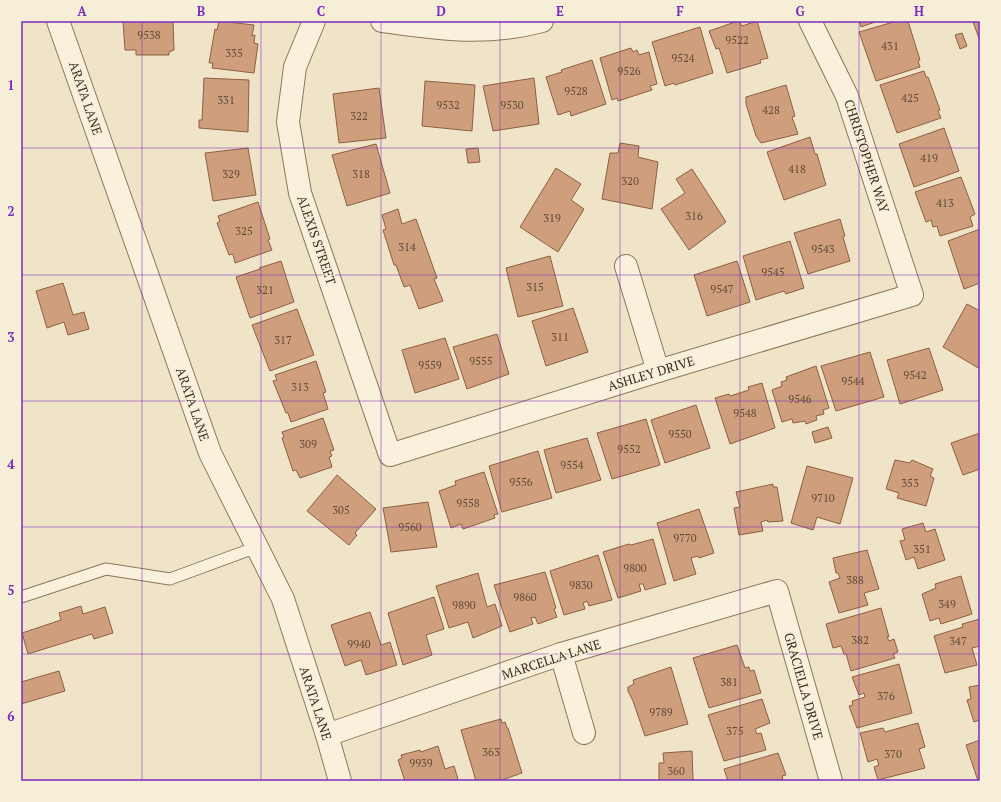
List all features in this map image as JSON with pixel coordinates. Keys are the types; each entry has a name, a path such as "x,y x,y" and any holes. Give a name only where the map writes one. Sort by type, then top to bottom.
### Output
{"street":[{"name":"ARATA LANE","path":"58,21 210,453 283,599 327,735 340,781"},
{"name":"ALEXIS STREET","path":"314,21 295,67 288,122 300,193 390,455"},
{"path":"382,21 430,28 476,31 525,25 542,21"},
{"name":"CHRISTOPHER WAY","path":"810,21 847,96 912,295"},
{"path":"626,266 658,371"},
{"name":"ASHLEY DRIVE","path":"390,455 658,371 912,295"},
{"name":"MARCELLA LANE","path":"327,735 560,654 777,591"},
{"name":"GRACIELLA DRIVE","path":"777,591 831,781"},
{"path":"560,654 584,733"}],"lane":[{"path":"21,598 106,569 170,579 257,547"}],"building":[{"path":"123,21 173,21 174,50 169,52 169,55 136,55 136,50 125,50"},
{"path":"219,21 254,25 252,36 255,35 254,43 258,44 254,73 212,68 213,63 209,63 215,29 217,30"},
{"path":"738,21 742,26 757,21 768,58 760,60 761,63 727,73 719,48 716,49 709,31"},
{"path":"859,21 878,21 861,27"},
{"path":"897,21 908,21 920,60 918,61 920,67 876,81 859,32"},
{"path":"972,21 980,21 980,41 973,22"},
{"path":"700,27 713,73 675,85 674,83 665,86 652,42"},
{"path":"962,33 967,46 960,49 955,35"},
{"path":"631,48 633,52 637,50 639,55 649,52 657,84 650,86 652,90 618,101 617,98 612,100 600,58"},
{"path":"592,60 606,104 571,116 570,111 558,115 546,77 562,72 561,70"},
{"path":"924,71 926,77 928,77 940,110 938,111 941,118 897,133 880,85"},
{"path":"204,78 249,80 248,132 199,128 199,120 202,120"},
{"path":"534,78 539,124 493,131 483,86"},
{"path":"425,81 475,85 472,131 422,126"},
{"path":"786,85 795,116 792,117 798,134 761,143 756,136 746,104 746,97"},
{"path":"379,88 386,138 339,143 333,94"},
{"path":"944,128 959,171 914,187 899,144"},
{"path":"810,137 815,154 817,154 826,185 784,200 767,152"},
{"path":"620,143 639,146 638,157 658,162 652,209 602,199 610,153 618,153"},
{"path":"376,144 390,193 347,206 332,155"},
{"path":"248,148 256,195 213,201 205,153"},
{"path":"478,148 480,162 468,163 466,149"},
{"path":"556,168 581,184 571,200 584,209 558,252 520,227"},
{"path":"692,169 726,222 689,250 661,209 685,193 676,179"},
{"path":"961,177 975,214 970,217 973,226 940,236 937,226 933,227 931,220 926,222 915,192"},
{"path":"258,202 272,250 235,263 233,254 229,255 217,223 220,221 218,216"},
{"path":"398,209 402,224 416,219 437,278 434,279 443,301 419,309 410,285 404,287 396,265 394,265 383,230 386,229 382,215"},
{"path":"840,219 845,236 843,237 850,261 808,274 794,233"},
{"path":"980,229 980,283 964,289 948,241"},
{"path":"790,241 804,288 786,294 784,291 756,300 743,256"},
{"path":"550,256 563,306 518,317 506,268"},
{"path":"281,261 294,302 250,318 236,277"},
{"path":"737,261 750,302 707,316 694,275"},
{"path":"63,283 73,315 84,312 89,329 68,335 64,322 47,328 36,291"},
{"path":"967,304 980,311 980,369 943,347"},
{"path":"573,308 588,352 546,366 532,321"},
{"path":"297,309 314,355 270,371 252,325"},
{"path":"497,334 509,374 467,389 453,347"},
{"path":"445,338 459,379 415,393 402,350"},
{"path":"929,348 943,390 900,404 887,360"},
{"path":"870,352 884,397 836,411 821,366"},
{"path":"316,361 326,392 323,393 328,409 291,422 273,381 277,380 275,375"},
{"path":"816,366 829,408 823,410 824,414 816,416 817,420 806,424 805,421 793,423 792,419 782,422 772,390 782,386 781,382 787,380 786,377"},
{"path":"762,383 775,428 730,444 715,398 729,394 730,396 749,390 748,387"},
{"path":"696,405 710,448 665,463 651,420"},
{"path":"323,418 334,450 330,451 332,456 329,457 332,467 300,478 296,470 293,471 282,438 284,437 282,432"},
{"path":"646,419 660,465 612,479 597,433"},
{"path":"828,427 832,438 815,443 812,432"},
{"path":"980,433 980,469 963,475 951,443"},
{"path":"587,438 601,480 556,493 544,450"},
{"path":"538,451 552,498 502,512 489,466"},
{"path":"895,460 910,463 912,460 933,469 930,476 934,478 926,506 897,498 899,493 886,489"},
{"path":"807,466 853,478 840,524 817,517 813,530 791,523"},
{"path":"484,472 498,514 494,515 495,518 463,529 461,524 451,528 439,491 456,485 455,481"},
{"path":"337,475 376,509 355,533 357,535 349,545 307,511"},
{"path":"773,484 773,487 777,487 783,521 768,522 767,520 761,522 763,531 739,535 734,508 740,507 736,492"},
{"path":"428,502 437,547 391,552 383,508"},
{"path":"699,509 714,553 699,558 698,556 691,558 696,574 674,581 657,523"},
{"path":"923,523 926,532 935,529 945,560 918,569 914,557 906,560 900,541 905,540 902,529"},
{"path":"653,539 666,584 645,590 643,584 639,584 641,591 618,598 603,552 629,544 631,545"},
{"path":"867,550 879,589 864,593 868,605 839,613 829,582 840,578 838,573 836,573 833,558"},
{"path":"598,555 612,600 589,606 587,601 583,603 585,609 564,615 550,571"},
{"path":"545,572 556,608 554,609 557,617 538,624 535,617 531,618 533,624 510,632 494,585"},
{"path":"478,573 487,607 495,604 502,626 473,638 468,622 449,628 436,586"},
{"path":"961,576 972,614 941,624 939,618 930,621 922,594 936,588 935,584"},
{"path":"434,597 444,629 426,635 432,655 403,665 388,613"},
{"path":"81,606 83,614 105,607 113,633 94,639 92,634 28,654 22,633 61,620 59,613"},
{"path":"881,608 889,637 887,637 889,641 894,639 898,652 893,654 895,658 851,671 846,654 844,654 841,646 833,648 826,624"},
{"path":"370,612 381,645 390,642 397,665 366,675 361,660 345,666 331,625"},
{"path":"980,619 980,646 972,648 977,665 945,673 934,636 963,627 962,624"},
{"path":"737,645 745,668 749,667 750,671 754,670 761,693 709,708 693,658"},
{"path":"899,664 912,713 857,728 849,706 853,705 852,701 865,697 864,693 859,695 852,677"},
{"path":"671,667 688,724 645,736 628,691 628,687 634,684 633,680"},
{"path":"59,671 65,691 21,704 21,682"},
{"path":"980,685 980,720 974,722 967,700 971,699 969,687"},
{"path":"762,699 770,723 755,729 757,734 761,733 766,750 724,761 708,715"},
{"path":"501,719 502,723 505,722 508,728 522,773 499,781 476,781 461,730"},
{"path":"918,723 925,747 919,749 925,768 878,780 874,767 879,765 877,759 868,762 860,733 883,728 885,732"},
{"path":"980,740 980,781 978,781 966,745"},
{"path":"438,746 445,769 454,766 458,779 453,781 405,781 398,760 402,758 401,755 420,750 421,752"},
{"path":"692,751 694,781 659,781 659,763 664,763 663,753"},
{"path":"778,753 786,775 782,776 783,779 777,781 728,781 724,769"}]}
